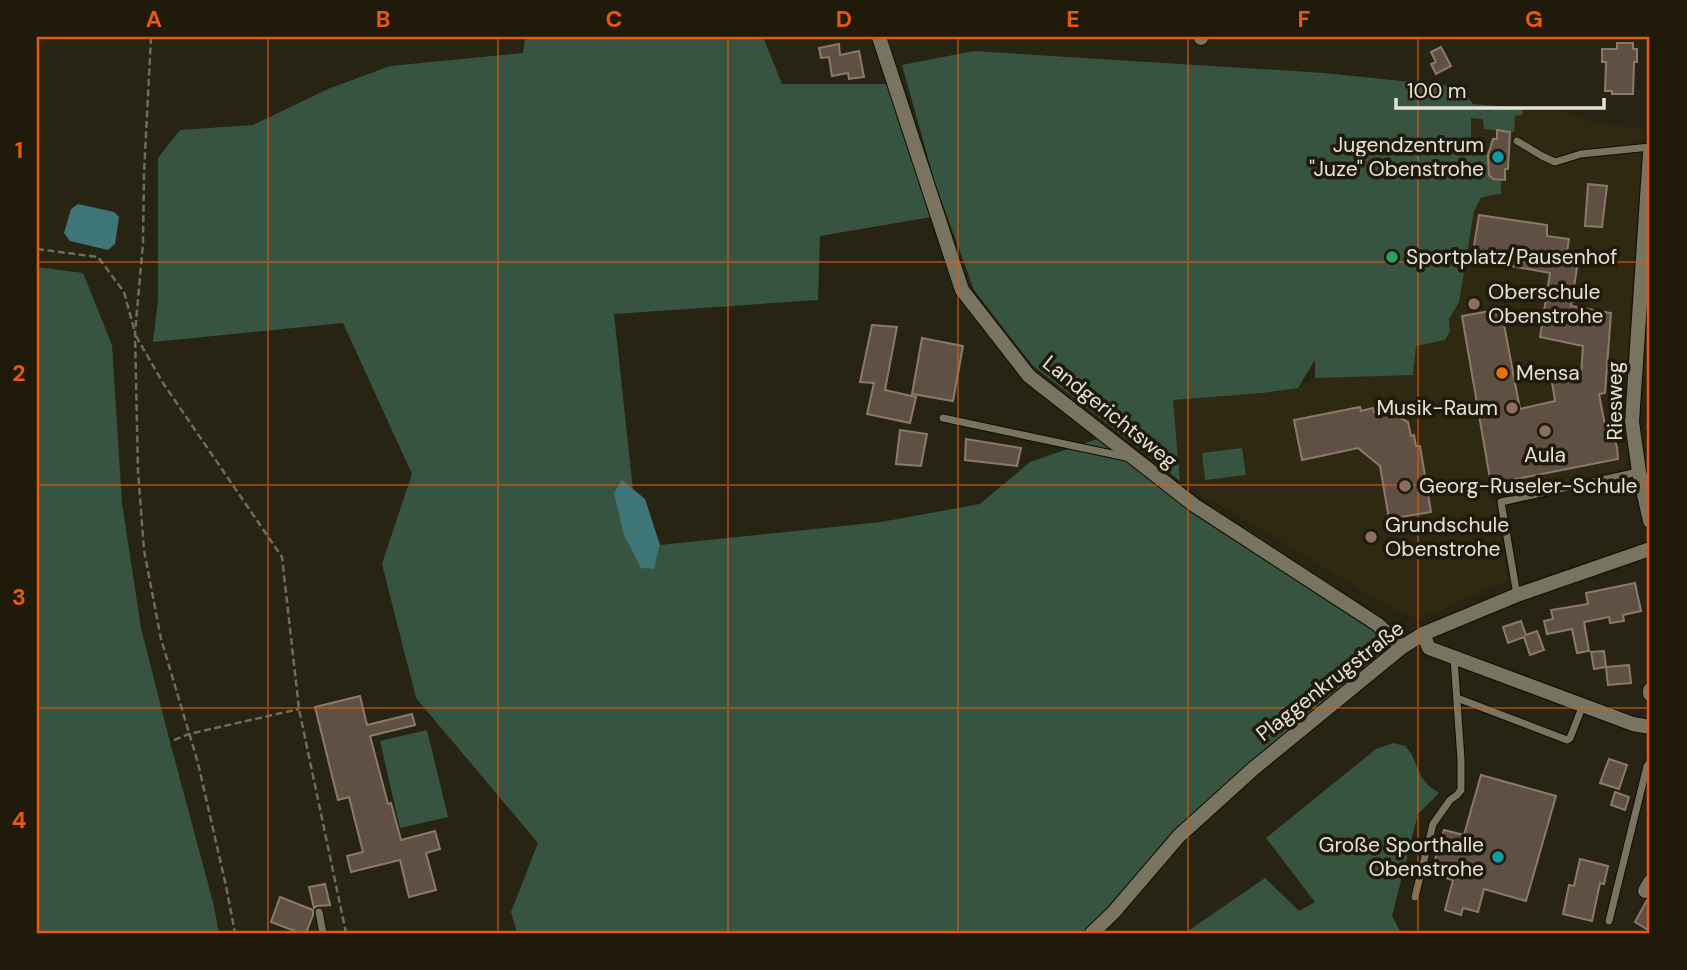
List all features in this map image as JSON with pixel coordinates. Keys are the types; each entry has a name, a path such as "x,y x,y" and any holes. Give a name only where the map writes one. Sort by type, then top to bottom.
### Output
{"street":[{"name":"Landgerichtsweg","path":"879,37 962,290 1029,376 1194,505 1377,624 1402,647"},
{"name":"Riesweg","path":"1650,153 1649,208 1632,422 1650,521"},
{"name":"Plaggenkrugstraße","path":"1092,933 1113,913 1179,836 1253,769 1402,647 1423,634 1517,595 1650,549"},
{"path":"1423,634 1429,648 1633,724 1650,727"}],"lane":[{"path":"1517,141 1555,162 1581,154 1650,147"},
{"path":"943,418 1134,458"},
{"path":"1517,595 1500,502 1639,472"},
{"path":"1415,897 1433,824 1450,800 1461,790 1454,658"},
{"path":"1457,698 1567,740 1574,732 1583,705"},
{"path":"1609,921 1650,762"},
{"path":"318,912 323,933"}],"path":[{"path":"151,37 143,243 135,333 138,471 144,550 160,639 198,763 235,933"},
{"path":"37,249 98,257 124,292 135,333 163,383 282,557 299,709 346,933"},
{"path":"174,740 189,734 299,709"}],"shaded area":[{"name":"Oberschule Obenstrohe","path":"1324,73 1460,87 1473,104 1565,111 1593,123 1645,130 1623,422 1628,468 1493,495 1508,580 1421,618 1403,615 1180,481 1173,400 1298,388 1315,378"}],"green space":[{"path":"525,37 763,37 782,84 887,84 937,216 820,236 818,300 614,314 633,489 654,568 660,545 881,522 980,504 1030,462 1106,436 1402,647 1253,769 1092,933 517,933 511,912 538,843 416,698 382,564 412,474 343,323 153,342 158,300 158,158 180,130 253,125 328,89 390,66 523,53"},
{"path":"974,51 1324,73 1460,87 1473,104 1523,108 1522,115 1515,116 1514,132 1484,129 1483,119 1471,118 1471,152 1488,155 1489,175 1493,179 1501,180 1501,194 1481,198 1474,211 1459,302 1449,319 1450,331 1445,340 1416,346 1413,375 1315,378 1315,360 1298,388 1173,400 1180,481 1032,365 974,290 935,183 902,65"},
{"path":"37,267 83,273 112,345 122,503 141,628 219,933 37,933"},
{"path":"1242,448 1246,475 1205,480 1202,453"},
{"path":"427,730 448,817 400,828 380,741"},
{"path":"1393,743 1405,746 1422,778 1439,793 1418,814 1392,916 1401,933 1185,933 1265,878 1299,911 1315,902 1266,838 1376,749"}],"water":[{"path":"78,204 114,212 119,217 115,244 108,250 70,241 64,233 71,209"},
{"path":"622,480 645,499 660,545 654,569 641,568 624,535 614,493"}],"building":[{"path":"1617,43 1633,43 1633,49 1637,49 1633,94 1612,94 1612,91 1605,91 1606,62 1602,62 1602,49 1617,49"},
{"path":"839,44 840,55 859,51 864,77 849,79 848,73 832,76 829,57 821,58 819,48"},
{"path":"1441,47 1451,66 1436,74 1431,64 1436,62 1431,52"},
{"name":"Jugendzentrum \"Juze\" Obenstrohe","path":"1497,130 1510,132 1505,180 1493,179 1489,175 1488,155 1493,139 1497,139"},
{"path":"1588,184 1607,186 1602,227 1585,226"},
{"path":"1479,215 1547,225 1547,236 1569,239 1566,259 1578,261 1571,306 1611,313 1605,393 1599,394 1607,436 1613,434 1618,459 1496,483 1490,479 1462,316 1501,309 1520,409 1555,401 1552,382 1581,375 1583,346 1540,337 1550,273 1472,259"},
{"path":"872,325 897,327 885,390 916,397 910,423 867,414 874,383 860,382"},
{"path":"922,338 963,346 953,401 912,394"},
{"name":"Georg-Ruseler-Schule","path":"1360,407 1361,411 1373,408 1374,412 1386,410 1408,422 1416,446 1420,446 1431,512 1389,519 1380,466 1358,448 1302,460 1294,420"},
{"path":"900,430 927,434 921,466 896,464"},
{"path":"966,439 1021,448 1017,466 965,460"},
{"path":"1635,583 1641,611 1623,615 1624,621 1610,623 1609,617 1584,622 1589,651 1577,653 1572,629 1547,634 1544,621 1553,619 1551,610 1588,604 1586,593"},
{"path":"1521,621 1526,635 1537,631 1544,650 1530,655 1524,637 1508,643 1503,627"},
{"path":"1604,651 1606,667 1594,669 1591,652"},
{"path":"1629,665 1631,683 1608,685 1606,667"},
{"path":"360,696 367,725 412,714 415,725 370,736 388,804 391,803 401,840 435,831 440,849 426,853 436,890 409,897 400,860 351,872 347,856 363,852 349,797 338,800 315,707"},
{"path":"1609,759 1627,765 1619,789 1600,783"},
{"name":"Große Sporthalle Obenstrohe","path":"1481,775 1556,796 1526,901 1484,889 1478,912 1463,908 1461,915 1445,910 1453,880 1431,874 1444,830 1464,835"},
{"path":"1615,792 1629,797 1625,810 1611,805"},
{"path":"1580,859 1608,866 1604,884 1600,883 1592,921 1563,914 1569,885 1574,886"},
{"path":"325,884 330,905 314,908 309,887"},
{"path":"280,897 313,910 306,933 271,922"},
{"path":"1650,899 1650,931 1635,922"}],"place":[{"name":"Jugendzentrum \"Juze\" Obenstrohe","path":"1498,157"},
{"name":"Sportplatz/Pausenhof","path":"1392,257"},
{"name":"Oberschule Obenstrohe","path":"1474,304"},
{"name":"Mensa","path":"1502,373"},
{"name":"Musik-Raum","path":"1512,408"},
{"name":"Aula","path":"1545,431"},
{"name":"Georg-Ruseler-Schule","path":"1405,486"},
{"name":"Grundschule Obenstrohe","path":"1371,537"},
{"name":"Große Sporthalle Obenstrohe","path":"1498,857"}]}
